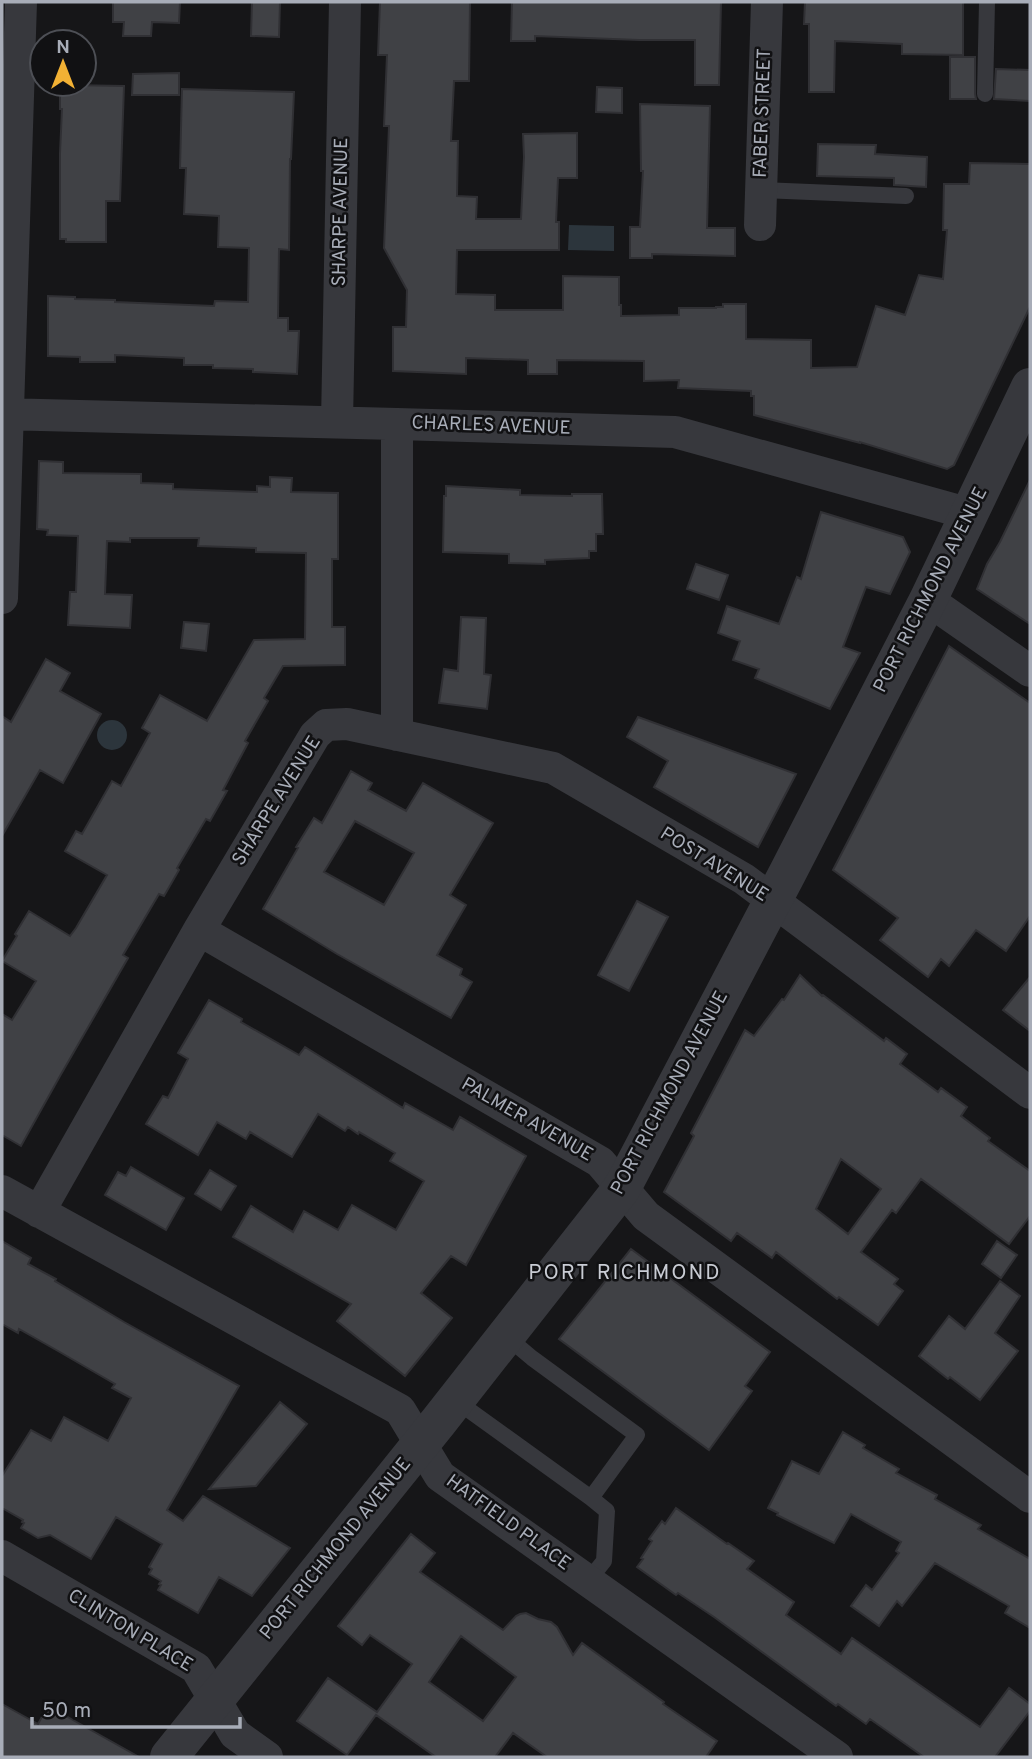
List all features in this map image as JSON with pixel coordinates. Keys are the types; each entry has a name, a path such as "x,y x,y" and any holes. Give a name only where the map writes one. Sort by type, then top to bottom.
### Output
{"street":[{"path":"2,598 5,415 21,2"},
{"name":"SHARPE AVENUE","path":"337,422 345,2"},
{"name":"FABER STREET","path":"760,225 767,2"},
{"name":"PORT RICHMOND AVENUE","path":"169,1757 622,1188 928,600 1030,387"},
{"name":"CHARLES AVENUE","path":"5,415 675,432 970,514"},
{"path":"397,424 397,735"},
{"path":"928,600 1030,671"},
{"name":"SHARPE AVENUE","path":"39,1212 199,930 315,735 326,725 347,724 397,735"},
{"name":"POST AVENUE","path":"397,735 553,768 744,879 1030,1093"},
{"name":"PALMER AVENUE","path":"199,930 600,1162 646,1216 1030,1497"},
{"name":"HATFIELD PLACE","path":"2,1191 400,1410 440,1476 837,1757"},
{"name":"CLINTON PLACE","path":"2,1556 196,1668 235,1734 267,1757"}],"lane":[{"path":"985,94 987,2"},
{"path":"761,190 906,196"},
{"path":"506,1336 637,1435 591,1498"},
{"path":"455,1400 607,1511 604,1561 588,1581"}],"shaded area":[{"path":"569,225 614,226 614,251 568,250"},
{"path":"112,720 123,724 127,735 123,746 112,750 101,746 97,735 101,724"}],"building":[{"path":"113,2 180,2 179,23 152,22 151,36 123,36 124,22 113,22"},
{"path":"252,2 280,2 279,37 251,36"},
{"path":"380,2 470,2 469,81 454,81 451,141 458,141 457,196 477,197 476,219 521,219 523,134 577,133 577,178 558,178 556,222 559,222 559,250 457,250 456,294 495,295 495,310 563,310 563,276 619,277 621,316 679,315 679,308 716,308 723,307 723,304 746,304 746,339 811,340 811,368 857,367 876,306 905,315 919,275 943,279 947,230 943,230 944,184 969,184 970,163 1030,164 1030,307 954,465 947,469 860,442 754,415 754,396 751,396 751,391 678,388 679,380 644,381 644,361 557,360 557,374 528,374 528,360 466,358 466,374 393,371 393,327 406,327 407,290 384,248 389,126 384,126 387,55 378,55"},
{"path":"512,2 721,2 719,85 695,85 695,40 535,36 535,41 511,41"},
{"path":"805,2 963,2 963,55 902,54 902,44 835,41 834,92 809,92 809,24 804,24"},
{"path":"950,57 975,57 976,99 950,99"},
{"path":"996,69 1030,70 1030,101 994,99"},
{"path":"179,73 179,95 132,95 133,74"},
{"path":"98,86 124,86 120,201 106,201 106,242 66,242 66,239 60,239 60,98 98,98"},
{"path":"597,87 622,88 622,113 596,112"},
{"path":"182,89 294,92 289,250 279,249 278,318 288,318 288,331 299,331 297,374 213,368 213,365 184,365 184,358 115,355 115,362 80,362 80,357 48,356 48,296 214,306 215,301 248,302 249,248 218,247 219,216 184,214 186,168 180,168"},
{"path":"640,104 710,106 707,228 735,228 735,256 652,254 652,258 630,258 630,227 640,227 643,171"},
{"path":"818,144 876,145 875,154 927,157 926,187 894,185 894,178 817,176"},
{"path":"39,461 63,462 63,473 141,474 141,483 173,484 173,489 257,492 257,486 270,487 270,477 292,478 291,492 338,493 338,559 332,559 332,627 345,627 345,665 283,666 264,698 268,701 245,741 248,743 223,790 227,791 210,821 206,819 164,896 159,894 123,955 128,958 21,1146 2,1135 2,1014 12,1020 36,981 2,961 17,936 15,934 29,911 70,936 76,928 107,875 65,851 76,831 82,834 112,781 121,786 150,733 142,728 160,695 207,721 254,640 305,639 306,553 256,552 256,548 198,546 199,538 130,538 130,542 107,541 105,594 132,595 130,628 68,625 70,592 76,592 78,536 47,535 48,530 37,529"},
{"path":"1030,480 1030,624 977,589"},
{"path":"446,486 520,490 520,495 602,494 603,534 596,534 596,551 589,551 589,558 545,560 545,564 509,563 509,554 443,552"},
{"path":"821,512 903,537 910,552 890,594 866,587 843,647 860,653 830,709 755,678 759,669 733,660 740,641 718,633 727,606 779,624 797,577 801,579"},
{"path":"696,564 728,575 719,600 687,589"},
{"path":"461,617 486,618 484,674 491,675 487,709 439,703 444,669 458,671"},
{"path":"184,622 209,624 206,651 181,648"},
{"path":"949,646 1030,703 1030,916 1006,951 976,930 949,966 941,959 928,977 880,940 898,918 833,870"},
{"path":"46,659 70,673 60,691 101,714 63,783 40,770 2,836 2,716 11,722"},
{"path":"638,717 796,774 758,847 654,787 668,761 627,737"},
{"path":"351,771 372,783 368,790 406,811 423,783 493,823 450,895 466,905 437,955 462,969 460,975 472,982 451,1018 263,909 314,818 322,823","holes":["355,821 414,853 384,905 324,872"]},
{"path":"637,901 668,917 629,991 598,975"},
{"path":"800,975 822,996 884,1041 886,1038 907,1054 900,1064 938,1092 941,1088 967,1107 961,1116 990,1138 988,1141 1030,1171 1030,1216 1009,1244 921,1179 896,1213 892,1210 861,1252 898,1279 894,1284 903,1291 878,1325 839,1297 837,1299 776,1252 772,1258 737,1233 731,1241 664,1192 694,1136 691,1133 745,1030 754,1036 782,999 784,1000","holes":["841,1159 881,1189 848,1234 816,1209"]},
{"path":"1030,977 1030,1031 1003,1010"},
{"path":"209,1000 299,1055 305,1047 403,1108 405,1103 453,1130 460,1117 526,1156 466,1265 451,1256 421,1293 452,1318 405,1376 337,1321 351,1304 233,1237 251,1206 293,1232 304,1211 338,1230 352,1205 396,1230 424,1181 390,1161 395,1153 348,1127 345,1131 318,1114 292,1157 250,1132 246,1139 217,1122 198,1155 146,1124 163,1096 168,1098 188,1059 178,1053"},
{"path":"131,1167 184,1198 166,1230 105,1195 118,1172 126,1176"},
{"path":"210,1170 236,1186 221,1210 195,1194"},
{"path":"2,1241 31,1258 28,1264 56,1279 55,1281 239,1386 167,1510 183,1521 203,1496 290,1548 252,1596 219,1577 198,1613 158,1590 161,1581 149,1574 152,1569 149,1567 162,1544 116,1517 91,1559 50,1535 38,1538 21,1528 23,1520 2,1508 2,1476 31,1430 51,1441 64,1417 108,1441 131,1398 112,1388 115,1384 58,1351 19,1329 18,1333 2,1324"},
{"path":"997,1241 1017,1255 1001,1278 982,1264"},
{"path":"631,1249 770,1352 745,1386 752,1391 709,1450 559,1339"},
{"path":"1000,1281 1020,1296 995,1333 1018,1351 980,1400 919,1356 949,1316 965,1329"},
{"path":"280,1402 307,1424 256,1486 209,1489"},
{"path":"843,1432 865,1445 863,1448 899,1469 896,1473 937,1495 935,1499 981,1525 978,1529 1030,1559 1030,1628 1005,1613 1009,1606 935,1563 902,1606 897,1601 879,1626 851,1606 866,1585 872,1590 899,1553 896,1551 901,1542 851,1514 834,1543 768,1508 792,1461 819,1474"},
{"path":"676,1508 754,1561 747,1569 794,1602 786,1615 841,1654 852,1638 980,1727 1009,1688 1030,1704 1030,1711 995,1757 924,1757 870,1719 866,1724 838,1704 836,1706 714,1617 678,1593 676,1595 637,1567 652,1541 649,1539 662,1521 665,1524"},
{"path":"411,1534 435,1553 420,1572 503,1630 516,1616 526,1613 551,1622 557,1627 573,1655 582,1643 717,1741 706,1757 547,1757 513,1733 495,1757 436,1757 376,1715 347,1755 297,1721 328,1678 377,1712 412,1664 370,1635 362,1645 338,1626","holes":["461,1636 516,1677 483,1721 429,1682"]},
{"path":"2,1704 38,1724 48,1706 139,1757 2,1757"}],"district":[{"name":"PORT RICHMOND","path":"625,1273"}]}
